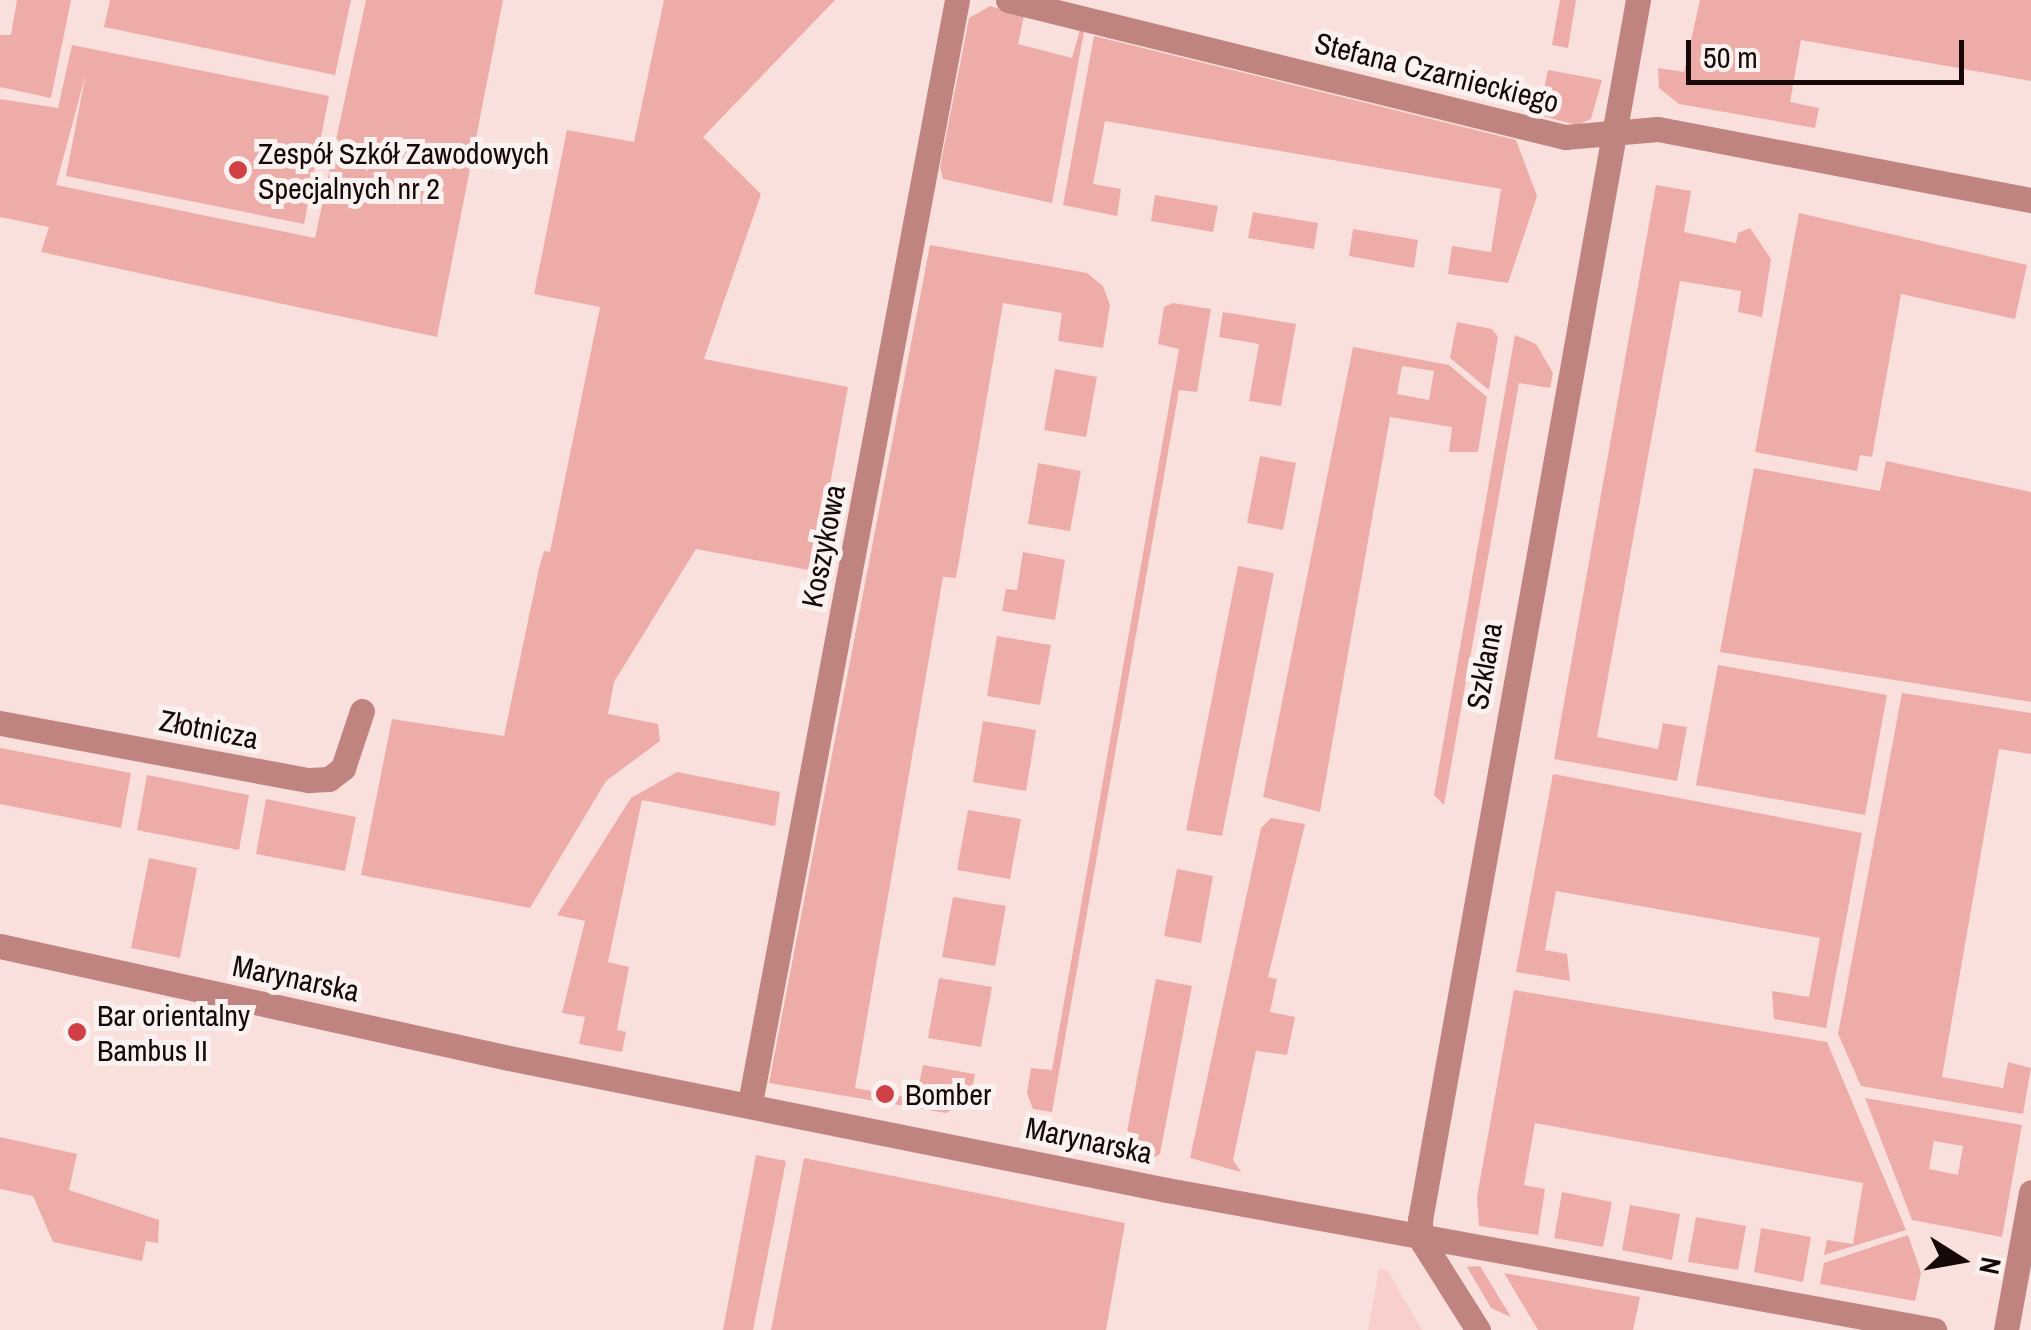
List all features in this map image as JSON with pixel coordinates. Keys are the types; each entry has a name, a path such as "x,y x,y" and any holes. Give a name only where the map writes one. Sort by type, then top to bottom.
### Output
{"street":[{"name":"Koszykowa","path":"750,1104 957,0"},
{"name":"Stefana Czarnieckiego","path":"1008,0 1565,138 1614,137 1658,130 2031,200"},
{"name":"Szklana","path":"1420,1238 1638,0"},
{"name":"Złotnicza","path":"0,723 310,780 328,779 343,768 354,750 362,711"},
{"name":"Marynarska","path":"0,946 508,1058 1420,1238 1933,1330"},
{"path":"2006,1330 2031,1192"},
{"path":"1420,1238 1478,1330"}],"shaded area":[{"path":"17,0 71,0 51,98 0,87 0,35 11,35"},
{"path":"110,0 351,0 335,75 104,27"},
{"name":"Zespół Szkół Zawodowych Specjalnych nr 2","path":"366,0 503,0 437,337 41,252 49,227 0,217 0,99 58,108 72,45 329,96 304,224 66,176 86,73 56,185 315,238"},
{"path":"664,0 835,0 703,137 761,194 704,359 848,387 814,571 696,549 614,682 608,714 658,724 660,741 606,781 530,908 361,875 392,719 504,736 539,568 544,551 550,552 600,307 534,294 567,130 634,142"},
{"path":"1560,0 1576,0 1568,48 1552,45"},
{"path":"1700,0 2031,0 2031,81 1801,40 1790,102 1819,108 1815,128 1679,104 1659,88 1658,68 1684,72"},
{"path":"990,6 1024,16 1018,44 1072,58 1080,30 1084,32 1052,203 943,179 940,167 969,18"},
{"path":"1094,36 1516,140 1537,196 1508,283 1448,274 1452,246 1491,252 1501,189 1105,121 1093,184 1121,189 1117,216 1063,205"},
{"path":"1548,70 1602,80 1591,119 1577,125 1538,115"},
{"path":"1656,185 1691,191 1684,232 1736,243 1738,233 1750,228 1771,259 1762,317 1738,312 1741,291 1680,281 1597,737 1658,749 1663,723 1687,727 1677,781 1554,759"},
{"path":"1155,195 1218,206 1213,232 1151,221"},
{"path":"1253,212 1318,223 1314,249 1248,238"},
{"path":"1799,213 2027,265 2015,319 1901,294 1872,457 1860,455 1857,471 1755,452"},
{"path":"1353,229 1418,240 1414,268 1349,256"},
{"path":"930,245 1087,273 1103,286 1110,305 1103,348 1058,341 1062,313 1003,303 956,578 943,577 855,1088 916,1099 923,1065 975,1074 971,1098 946,1113 769,1083"},
{"path":"1173,303 1211,309 1197,392 1179,390 1052,1112 1033,1109 1027,1093 1031,1068 1052,1070 1179,349 1158,344 1164,307"},
{"path":"1223,312 1296,324 1281,406 1249,401 1259,344 1219,337"},
{"path":"1457,322 1492,329 1498,337 1489,390 1450,358"},
{"path":"1515,335 1536,344 1553,373 1550,388 1519,383 1444,805 1434,795"},
{"path":"1353,347 1449,365 1487,397 1478,452 1449,452 1452,427 1390,417 1320,812 1263,797","holes":["1402,366 1434,371 1429,400 1397,394"]},
{"path":"1055,369 1097,377 1086,437 1044,430"},
{"path":"1260,456 1296,463 1283,530 1247,523"},
{"path":"1886,461 2031,492 2031,702 1720,652 1754,468 1880,491"},
{"path":"1038,463 1081,471 1070,531 1028,524"},
{"path":"1023,552 1065,560 1055,620 1002,611 1006,589 1017,590"},
{"path":"1238,566 1274,573 1222,836 1186,830"},
{"path":"997,636 1051,645 1040,705 987,696"},
{"path":"1718,665 1887,695 1865,815 1696,785"},
{"path":"1902,693 2031,713 2031,754 1999,749 1942,1077 2003,1088 2008,1062 2031,1068 2023,1114 1861,1086 1838,1034"},
{"path":"983,721 1036,730 1026,791 973,782"},
{"path":"0,748 131,773 121,828 0,804"},
{"path":"677,772 780,792 775,826 642,800 608,962 629,967 617,1030 626,1032 622,1052 579,1044 585,1017 562,1013 585,921 557,915 631,798"},
{"path":"1553,774 1862,833 1826,1028 1774,1019 1772,991 1809,997 1820,938 1556,891 1545,950 1567,954 1570,981 1516,972"},
{"path":"147,775 249,795 239,850 137,830"},
{"path":"266,799 356,817 345,871 256,854"},
{"path":"968,810 1021,819 1010,879 957,870"},
{"path":"1271,818 1305,824 1268,977 1277,979 1270,1012 1295,1017 1287,1055 1256,1051 1233,1160 1241,1172 1190,1158 1261,828"},
{"path":"149,858 197,868 180,958 131,948"},
{"path":"1177,869 1213,876 1201,943 1164,936"},
{"path":"953,897 1006,906 995,966 942,957"},
{"path":"939,978 992,987 981,1047 928,1038"},
{"path":"1156,979 1192,986 1160,1154 1152,1159 1123,1153"},
{"path":"1514,990 1827,1042 1906,1230 1824,1255 1827,1240 1853,1244 1863,1183 1535,1123 1524,1185 1545,1189 1538,1235 1479,1226 1477,1197"},
{"path":"1865,1098 2022,1125 2002,1237 1912,1220","holes":["1934,1141 1963,1146 1958,1175 1929,1169"]},
{"path":"0,1137 77,1154 69,1190 159,1220 158,1243 146,1241 142,1261 53,1242 33,1196 0,1189"},
{"path":"756,1155 786,1161 753,1330 723,1330"},
{"path":"804,1158 1125,1223 1106,1330 771,1330"},
{"path":"1562,1192 1612,1202 1603,1247 1554,1238"},
{"path":"1630,1205 1680,1214 1672,1260 1622,1250"},
{"path":"1696,1217 1746,1226 1738,1270 1688,1262"},
{"path":"1761,1228 1811,1237 1803,1282 1754,1272"},
{"path":"1908,1235 1921,1273 1915,1301 1820,1284 1824,1263"},
{"path":"1480,1266 1511,1317 1491,1308 1467,1267"},
{"path":"1379,1269 1388,1271 1422,1330 1368,1330"},
{"path":"1504,1273 1640,1297 1633,1330 1538,1330"}],"place":[{"name":"Zespół Szkół Zawodowych Specjalnych nr 2","path":"238,170"},
{"name":"Bar orientalny Bambus II","path":"77,1032"},
{"name":"Bomber","path":"885,1094"}]}
